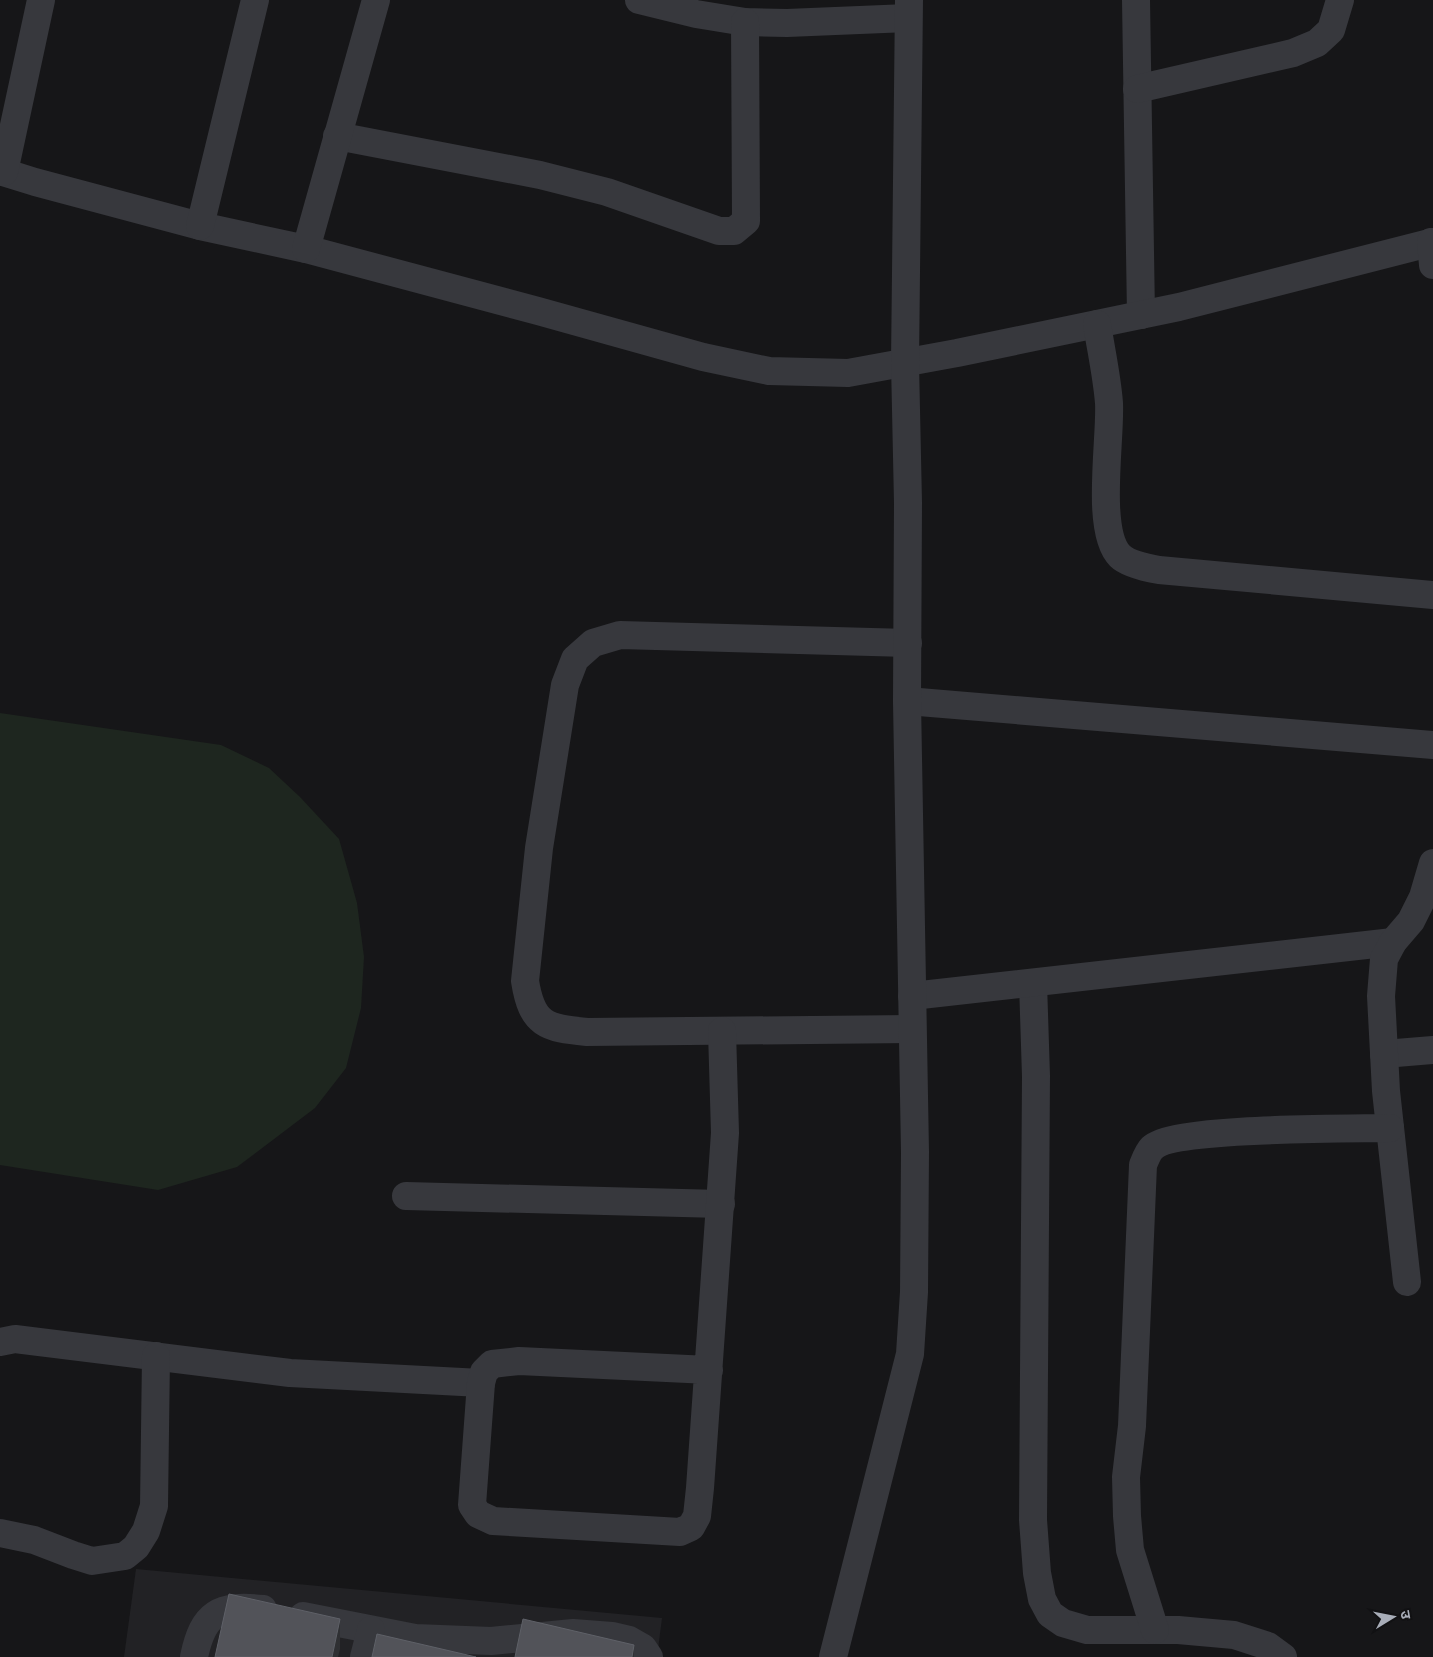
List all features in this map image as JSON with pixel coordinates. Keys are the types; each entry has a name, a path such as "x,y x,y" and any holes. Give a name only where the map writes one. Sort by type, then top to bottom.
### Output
{"street":[{"path":"41,0 2,172 200,226 306,249 703,357 769,371 848,373 905,363 1141,315 1432,250"},
{"path":"200,226 255,0"},
{"path":"306,249 376,0"},
{"path":"639,0 696,14 745,22 787,23 909,9 905,363 908,504 907,701 915,1182 914,1292 910,1354 833,1657"},
{"path":"1136,0 1141,315"},
{"path":"1137,89 1293,53 1317,43 1331,30 1340,0"},
{"path":"337,136 540,175 607,192 719,231 734,231 746,221 745,22"},
{"path":"1097,324 1109,402 1106,518 1110,540 1120,556 1138,565 1159,570 1433,595"},
{"path":"908,642 620,635 593,643 575,659 565,685 540,848 525,981 528,1002 538,1018 560,1030 588,1032 912,1029"},
{"path":"907,701 1433,745"},
{"path":"1407,1282 1390,1128 1381,996 1384,959 1393,942 1410,921 1423,897 1433,863"},
{"path":"912,996 1393,942"},
{"path":"1033,983 1036,1076 1034,1520 1037,1573 1042,1599 1050,1614 1063,1623 1087,1630 1178,1630 1234,1635 1268,1646 1283,1657"},
{"path":"709,1370 519,1361 492,1364 484,1372 481,1383 471,1494 472,1505 478,1514 493,1521 680,1532 691,1527 697,1516 709,1370 725,1133 722,1031"},
{"path":"1384,1054 1433,1050"},
{"path":"1155,1630 1130,1550 1127,1516 1126,1477 1132,1426 1143,1165 1152,1148 1168,1140 1206,1134 1390,1128"},
{"path":"406,1196 721,1204"},
{"path":"0,1342 15,1339 290,1373 481,1383"},
{"path":"0,1533 34,1540 92,1561 125,1556 136,1547 146,1531 154,1506 156,1356"},
{"path":"194,1657 198,1639 208,1620 223,1610 246,1607 279,1610 415,1638 483,1640 514,1648 573,1633 612,1636 629,1640 643,1648 649,1657"},
{"path":"364,1657 370,1630"}],"shaded area":[{"path":"0,713 221,745 269,768 300,797 339,839 357,903 364,957 361,1008 346,1068 315,1108 237,1167 158,1190 0,1165"},
{"path":"136,1569 662,1618 657,1657 124,1657"}],"building":[{"path":"229,1594 340,1619 332,1657 215,1657"},
{"path":"523,1619 634,1645 632,1657 515,1657"},
{"path":"377,1634 476,1657 372,1657"}]}
